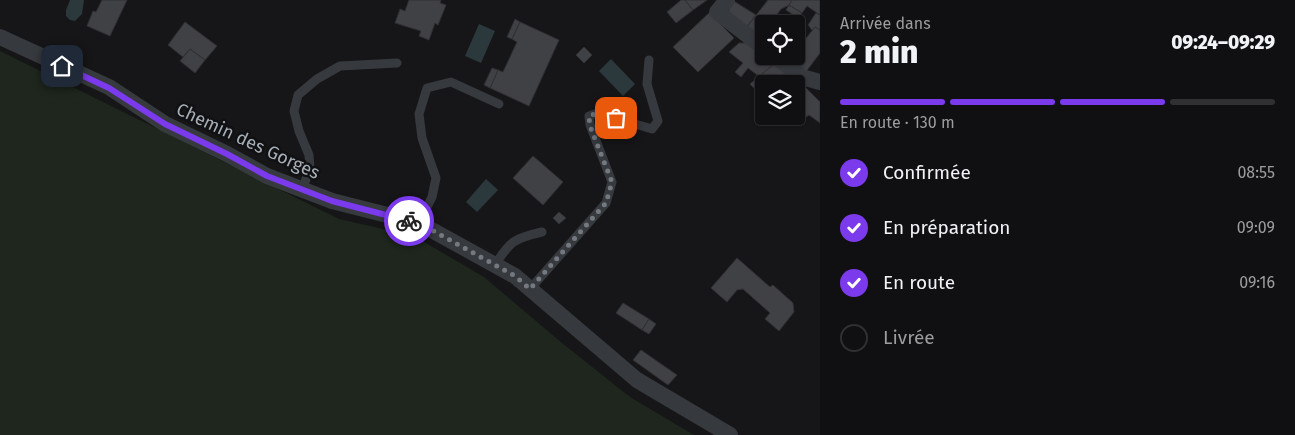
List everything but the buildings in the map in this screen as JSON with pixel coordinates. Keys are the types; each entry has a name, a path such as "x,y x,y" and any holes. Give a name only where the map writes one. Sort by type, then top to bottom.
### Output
{"street":[{"path":"727,0 717,12 755,41"},
{"name":"Chemin des Gorges","path":"0,37 109,88 165,124 267,176 332,201 419,223 515,276 637,380 730,435"},
{"path":"786,65 802,78 820,82"}],"lane":[{"path":"530,289 606,203 612,182 590,126 589,116 598,113 652,128 658,122 648,84 649,60"},
{"path":"302,190 310,168 309,155 299,131 294,111 298,95 317,79 340,66 397,63"},
{"path":"419,223 432,197 436,178 422,138 419,114 427,88 451,82 499,104"},
{"path":"495,265 506,248 521,237 542,232"}],"shaded area":[{"path":"70,0 84,0 82,14 75,21 70,20 66,16"},
{"path":"479,24 495,31 481,63 465,56"},
{"path":"0,51 339,219 414,236 484,277 630,397 694,435 0,435"},
{"path":"611,59 635,84 623,96 599,71"},
{"path":"486,179 498,190 477,212 466,202"}],"way so far":[{"path":"409,221 419,223 515,276 530,289 606,203 612,182 590,126 589,116 598,113 616,118"}],"route":[{"path":"62,66 109,88 165,124 267,176 332,201 409,221"}]}
